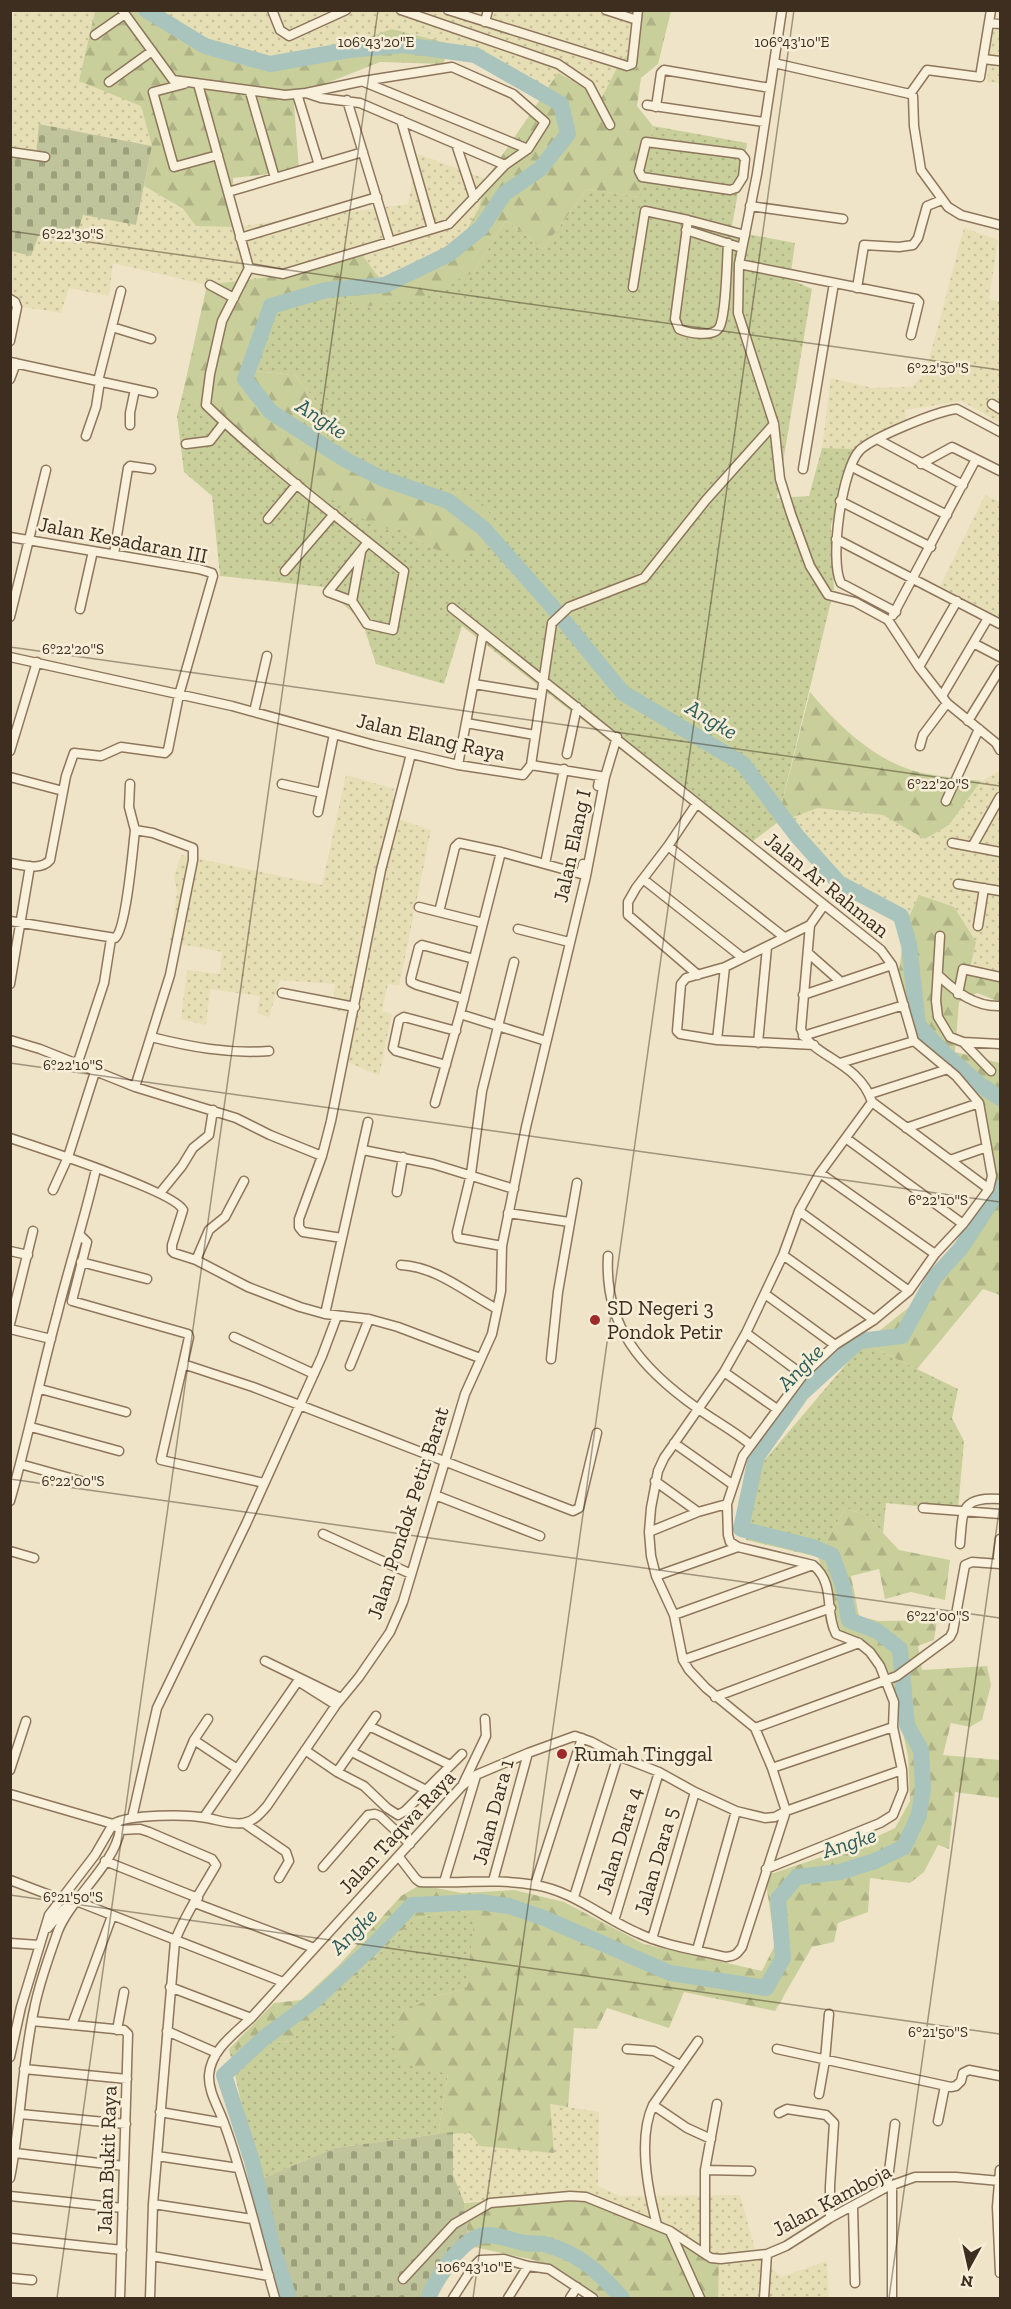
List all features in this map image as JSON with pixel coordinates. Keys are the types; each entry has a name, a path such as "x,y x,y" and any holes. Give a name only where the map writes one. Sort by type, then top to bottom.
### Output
{"street":[{"path":"272,10 280,30 289,36 346,10"},
{"path":"401,10 558,64 589,85 610,125"},
{"path":"448,10 628,66 632,64 638,10"},
{"path":"485,22 488,10"},
{"path":"606,10 637,20"},
{"path":"782,10 739,264 738,313 774,424 780,479 810,566 828,595 855,602 888,620 944,700 999,743"},
{"path":"910,94 927,70 980,77 990,10"},
{"path":"95,35 124,12 173,81 250,92 302,93 441,67 456,68 513,94 545,122 528,148 505,165 449,224 283,274 249,268"},
{"path":"989,23 1000,24"},
{"path":"109,82 152,51"},
{"path":"982,59 1000,62"},
{"path":"774,63 913,96 914,126 921,170 948,207 961,215 1000,225"},
{"path":"764,122 651,106 661,73 664,70 770,88"},
{"path":"363,81 528,148"},
{"path":"188,83 153,92 174,167 218,155"},
{"path":"198,84 249,268 222,321 210,374 206,405 224,423 297,484 369,542 404,571 393,630 368,624 352,601 327,592 369,542"},
{"path":"250,92 275,178"},
{"path":"302,93 360,103 505,165"},
{"path":"302,93 319,165"},
{"path":"347,100 390,242"},
{"path":"400,120 432,229"},
{"path":"650,142 741,154 745,159 743,177 736,188 730,190 642,177 639,171 644,146 644,143 650,142"},
{"path":"456,144 474,198"},
{"path":"10,152 45,157"},
{"path":"228,192 363,152"},
{"path":"240,238 377,197"},
{"path":"857,288 864,246 913,245 918,238 927,206 942,200"},
{"path":"750,206 843,219"},
{"path":"633,287 643,213 647,210 745,235"},
{"path":"688,220 675,319 681,330 706,333 715,332 719,328 723,308 728,243"},
{"path":"687,230 742,248"},
{"path":"739,264 918,300 911,335"},
{"path":"803,468 834,283"},
{"path":"210,285 234,298"},
{"path":"86,436 96,407 99,381 121,291"},
{"path":"10,299 17,307 10,341"},
{"path":"112,327 151,339"},
{"path":"10,379 13,362 153,393"},
{"path":"130,425 135,389"},
{"path":"992,404 1000,409"},
{"path":"896,612 840,581 836,539 840,501 858,452 877,439 957,409 1000,432"},
{"path":"186,444 210,441 224,423"},
{"name":"Jalan Elang Raya","path":"10,657 254,712 458,765 523,775 531,765 549,630 556,618 569,608 644,578 706,500 774,424"},
{"path":"877,439 963,486"},
{"path":"921,464 952,447 1000,471"},
{"path":"888,620 896,612 976,459"},
{"path":"114,554 128,468 130,466 152,469"},
{"path":"852,467 947,515"},
{"path":"10,617 46,470"},
{"path":"268,519 297,484"},
{"path":"840,501 931,547"},
{"path":"285,571 334,514"},
{"name":"Jalan Kesadaran III","path":"10,537 212,573 212,581 179,695"},
{"path":"836,539 1000,624"},
{"path":"352,601 362,550"},
{"path":"80,609 93,551"},
{"path":"919,667 957,601"},
{"path":"452,608 617,737"},
{"path":"920,746 923,735 988,618"},
{"path":"458,765 483,633"},
{"path":"975,644 1000,657"},
{"path":"254,712 267,656"},
{"path":"10,751 37,662"},
{"path":"968,721 1000,669"},
{"path":"474,684 541,695"},
{"path":"10,863 30,866 46,864 50,860 63,791 72,755 75,752 101,756 121,747 167,752 179,695"},
{"path":"567,754 577,706"},
{"path":"466,723 535,735"},
{"path":"946,801 979,729"},
{"path":"318,812 334,734"},
{"name":"Jalan Ar Rahman","path":"617,737 881,950 892,965 914,1041"},
{"name":"Jalan Elang I","path":"514,1189 564,962 586,876 605,777 617,737"},
{"path":"342,1238 303,1232 298,1227 301,1210 322,1156 355,1007 365,943 381,870 411,754"},
{"path":"439,912 456,844 463,842 581,874 600,776 531,765"},
{"path":"545,864 564,769"},
{"path":"10,777 63,791"},
{"path":"10,921 111,939 120,934 135,830 129,807 130,784"},
{"path":"282,784 322,793"},
{"path":"972,847 1000,797"},
{"path":"697,803 642,879 628,902 628,915 698,975"},
{"path":"135,830 174,840 189,846 194,851 170,975 135,1087"},
{"path":"952,843 1000,852"},
{"path":"668,846 784,938"},
{"path":"435,1103 456,1031 501,852"},
{"path":"10,984 30,866"},
{"path":"642,879 742,958"},
{"path":"958,884 1000,891"},
{"path":"978,926 984,888"},
{"path":"814,1045 717,1040 680,1034 677,1031 683,981 686,978 724,967 767,948 810,925 824,905"},
{"path":"419,907 483,923"},
{"path":"810,925 803,995 801,1029 803,1036 854,1074 871,1098 906,1128 989,1190"},
{"path":"518,929 569,942"},
{"path":"940,936 938,1017 950,1037 963,1042 1000,1044"},
{"path":"77,1065 104,983 111,939"},
{"path":"464,999 417,985 411,982 411,978 419,947 422,945 474,959"},
{"path":"758,1043 767,948"},
{"path":"808,953 841,982"},
{"path":"502,1246 458,1238 457,1235 471,1174 482,1091 500,1026 514,962"},
{"path":"803,995 892,965"},
{"path":"717,1040 724,967"},
{"path":"958,994 963,969 1000,977"},
{"path":"938,975 958,994 977,1002 1000,1006"},
{"path":"282,993 355,1007"},
{"path":"803,1036 904,1005"},
{"path":"460,1014 546,1041"},
{"path":"446,1065 394,1050 399,1020 404,1017 456,1031"},
{"path":"151,1037 206,1050 246,1053 269,1051"},
{"path":"10,1041 40,1049 135,1087 236,1118 270,1135 322,1156"},
{"path":"766,1869 880,1823 893,1815 903,1790 902,1770 893,1727 894,1702 880,1666 859,1643 836,1634 827,1584 820,1571 813,1565 738,1547 730,1542 727,1504 732,1484 743,1456 803,1375 835,1344 874,1320 909,1291 935,1254 963,1224 989,1190 992,1176 979,1103 965,1085 914,1041 840,1063"},
{"path":"963,1042 991,1071"},
{"path":"399,1857 420,1882 493,1881 536,1885 574,1898 652,1939 726,1957 738,1954 786,1811 772,1768 755,1728 715,1697 696,1678 683,1660 674,1616 656,1576 651,1556 649,1532 658,1471 674,1443 724,1372 765,1294 800,1211 820,1173 847,1139 871,1098 948,1069"},
{"path":"53,1190 68,1158 95,1072"},
{"path":"906,1128 979,1103"},
{"path":"160,1193 193,1149 209,1135 213,1110"},
{"path":"325,1314 368,1122"},
{"path":"10,1138 160,1193 179,1204 183,1210 172,1251 196,1260 248,1287 325,1314 369,1319 398,1327 480,1358"},
{"path":"847,1139 963,1224"},
{"path":"950,1160 987,1147"},
{"path":"363,1150 403,1157 471,1174 514,1189"},
{"path":"397,1192 403,1157"},
{"path":"10,1501 14,1477 21,1464 31,1427 51,1338 96,1169"},
{"path":"820,1173 935,1254"},
{"path":"196,1260 209,1230 225,1216 244,1181"},
{"path":"551,1359 569,1222 577,1183"},
{"name":"Jalan Pondok Petir Barat","path":"244,1822 256,1818 267,1806 339,1701 390,1632 447,1460 465,1394 492,1334 501,1291 502,1246 514,1189"},
{"path":"800,1211 909,1291"},
{"path":"508,1213 569,1222"},
{"path":"33,1231 28,1255 14,1297 10,1326 51,1338"},
{"path":"80,1235 87,1242 72,1301 188,1334 161,1460 264,1483"},
{"path":"10,1251 28,1255"},
{"path":"783,1255 874,1320"},
{"path":"608,1256 607,1285 620,1329 629,1344 668,1386 751,1445"},
{"path":"81,1262 147,1279"},
{"path":"400,1265 430,1270 497,1310"},
{"path":"765,1294 835,1344"},
{"path":"132,1818 158,1708 208,1606 314,1374 337,1316"},
{"path":"350,1366 369,1319"},
{"path":"746,1333 803,1375"},
{"path":"234,1337 314,1374"},
{"path":"183,1364 253,1387 573,1510 579,1508 597,1433"},
{"path":"724,1372 777,1408"},
{"path":"40,1389 126,1412"},
{"path":"31,1427 119,1452"},
{"path":"674,1443 732,1484"},
{"path":"21,1464 81,1481"},
{"path":"656,1481 698,1512"},
{"path":"435,1495 540,1536"},
{"path":"960,1544 963,1511 970,1503 978,1499 1000,1499"},
{"path":"649,1532 698,1512 727,1504"},
{"path":"923,1508 1000,1514"},
{"path":"323,1534 411,1574"},
{"path":"755,1728 887,1681 915,1664 950,1637 953,1632 965,1565 972,1562 999,1561 1000,1539"},
{"path":"656,1576 738,1547"},
{"path":"10,1551 34,1558"},
{"path":"674,1616 813,1565"},
{"path":"683,1660 831,1608"},
{"path":"715,1697 859,1643"},
{"path":"265,1661 339,1701"},
{"path":"204,1817 298,1681 339,1701"},
{"path":"337,1772 376,1716"},
{"path":"183,1766 194,1740 208,1719"},
{"path":"461,1787 484,1741 485,1719"},
{"path":"10,1770 26,1721"},
{"path":"369,1726 450,1766"},
{"path":"772,1768 893,1727"},
{"name":"Jalan Taqwa Raya","path":"275,2298 238,2168 209,2083 212,2062 217,2053 461,1787 476,1775 528,1753 575,1736 582,1738"},
{"path":"536,1885 582,1738 658,1772 736,1811 765,1818 775,1817 786,1811 902,1770"},
{"path":"194,1740 236,1768"},
{"path":"305,1750 337,1772 364,1786 387,1808 398,1815 405,1811 462,1754"},
{"path":"352,1752 426,1790"},
{"name":"Jalan Dara 1","path":"493,1881 528,1753"},
{"path":"574,1898 618,1756"},
{"name":"Jalan Dara 4","path":"614,1921 658,1772"},
{"path":"444,1882 476,1775"},
{"name":"Jalan Dara 5","path":"652,1939 695,1792"},
{"path":"10,1794 116,1827 149,1832 212,1859 216,1865 184,1920 175,1941 153,2204 150,2298"},
{"path":"697,1950 736,1811"},
{"path":"10,2057 21,2007 34,1971 39,1945 49,1915 116,1827 132,1818 180,1815 244,1822 286,1852 289,1861 279,1878"},
{"path":"323,1867 368,1815 380,1816 410,1844"},
{"path":"10,2178 20,2114 24,2068 40,1986 59,1928 119,1837 116,1827"},
{"path":"105,1861 314,1948"},
{"path":"10,1880 60,1899"},
{"path":"76,1901 283,1982"},
{"path":"39,1945 51,1923 64,1909 76,1901"},
{"path":"72,2025 112,1916"},
{"path":"10,1942 39,1945"},
{"path":"170,1987 251,2018"},
{"path":"32,2021 117,2030 124,1992"},
{"path":"819,2094 829,2014"},
{"name":"Jalan Bukit Raya","path":"117,2030 128,2034 120,2298"},
{"path":"167,2031 217,2053"},
{"path":"657,2225 649,2192 645,2157 648,2117 653,2105 698,2041"},
{"path":"627,2049 654,2051 680,2066"},
{"path":"777,2049 945,2086 956,2086 961,2081 963,2073 969,2070 1000,2076"},
{"path":"24,2068 127,2079"},
{"path":"938,2121 945,2086"},
{"path":"705,2253 705,2170 717,2104"},
{"path":"653,2105 687,2128 711,2139"},
{"path":"778,2113 787,2109 826,2115 834,2123 830,2218"},
{"path":"160,2112 224,2123"},
{"path":"20,2114 126,2124"},
{"path":"892,2298 890,2186 895,2124"},
{"path":"15,2153 124,2166"},
{"path":"157,2157 238,2168"},
{"path":"705,2170 752,2171"},
{"path":"1000,2170 1000,2272"},
{"name":"Jalan Kamboja","path":"403,2279 454,2224 490,2203 570,2196 586,2197 657,2225 711,2258 721,2259 766,2254 786,2246 830,2218 890,2186 915,2178 956,2177 1000,2181"},
{"path":"10,2196 123,2208"},
{"path":"153,2204 252,2219"},
{"path":"854,2207 855,2283"},
{"path":"670,2231 700,2298"},
{"path":"10,2238 122,2250"},
{"path":"764,2298 766,2254"},
{"path":"152,2256 268,2276"},
{"path":"453,2298 472,2268 480,2260 504,2259 549,2269 593,2298"},
{"path":"508,2298 528,2266"},
{"path":"10,2278 32,2280"},
{"path":"570,2298 578,2287"}],"shaded area":[{"path":"15,11 95,11 80,81 141,105 152,146 40,124 36,157 11,152 10,32"},
{"path":"160,11 642,11 635,48 620,62 602,97 558,74 548,89 488,53 393,29 303,60 222,51"},
{"path":"992,19 1000,20 1000,83 987,82"},
{"path":"418,154 486,179 479,208 451,258 389,291 277,276 207,285 113,263 109,296 69,288 61,313 11,305 10,251 31,255 41,229 83,215 136,224 144,186 183,210 196,226 235,227 408,204"},
{"path":"964,228 998,240 989,299 1000,302 1000,423 962,401 905,410 907,430 860,449 822,448 831,378 872,388 912,387 926,371"},
{"path":"985,495 1000,502 1000,619 940,586"},
{"path":"1000,771 1000,978 970,968 919,896 906,923 839,887 777,823 818,808 884,815 925,839 949,825 981,781"},
{"path":"346,775 394,789 391,817 431,830 399,986 388,984 382,1011 392,1014 379,1076 346,1061 356,1013 332,1010 335,984 280,980 269,1017 257,1013 260,996 210,989 206,1025 181,1019 187,970 220,974 222,952 170,942 177,892 174,876 181,855 322,885"},
{"path":"550,2104 599,2112 598,2186 620,2196 740,2195 756,2253 781,2277 827,2261 829,2298 718,2298 719,2264 576,2194 464,2202 453,2175 453,2132 470,2133 553,2153"}],"green space":[{"path":"95,11 160,11 222,51 303,60 392,29 451,44 443,64 380,62 312,89 293,90 299,171 233,178 235,227 196,226 183,209 144,186 152,146 141,106 79,81"},
{"path":"642,11 671,11 658,64 641,78 637,106 653,126 639,197 587,189 543,249 506,220 474,272 418,299 355,308 343,291 285,301 263,316 254,371 295,375 328,417 325,453 363,477 419,499 461,492 484,505 505,537 462,558 429,547 398,528 379,529 275,464 183,392 207,285 277,276 360,252 389,291 451,258 479,208 486,179 558,73 602,97 620,62 635,48"},
{"path":"39,124 152,146 136,225 83,215 77,234 41,229 31,256 11,251 10,165 13,153 36,156"},
{"path":"653,126 747,143 731,231 795,243 790,279 812,289 777,498 809,496 822,448 860,449 831,525 834,589 777,823 745,847 462,626 444,684 376,664 362,621 324,587 220,576 212,496 184,472 177,416 183,392 275,464 398,528 429,547 461,492 419,499 363,477 325,453 328,417 295,375 254,371 263,316 285,301 344,291 355,308 474,272 506,220 543,249 587,189 639,197"},
{"path":"810,692 854,737 894,763 925,773 981,781 949,825 925,839 883,815 818,808 777,823"},
{"path":"919,895 954,907 976,942 970,968 1000,978 1000,1002 977,993 959,1002 955,1052 1000,1063 1000,1295 983,1289 917,1369 864,1343 913,1304 992,1206 991,1178 982,1109 959,1083 930,1059 914,1032 898,977 906,923"},
{"path":"864,1343 958,1389 952,1418 964,1441 958,1510 886,1503 883,1533 866,1515 845,1508 818,1557 746,1540 758,1468"},
{"path":"845,1508 866,1515 899,1550 950,1560 945,1600 911,1592 885,1599 879,1569 851,1576 859,1616 878,1621 937,1620 934,1640 918,1646 922,1670 987,1666 991,1685 982,1720 970,1727 951,1723 943,1755 1000,1760 1000,1798 955,1792 949,1849 938,1845 924,1872 910,1883 870,1878 868,1912 838,1923 834,1942 812,1947 775,2011 684,1992 669,2028 607,2008 597,2029 574,2028 568,2107 550,2104 554,2153 480,2146 470,2133 438,2134 448,2074 395,2062 396,2016 433,1997 466,1989 475,1914 456,1910 414,1919 291,2041 229,2049 274,2003 301,2000 338,1966 401,1896 420,1885 462,1893 514,1890 564,1902 644,1944 762,1971 775,1945 765,1876 863,1843 895,1828 910,1801 908,1756 889,1672 860,1646 842,1635 818,1557"},
{"path":"456,1910 476,1914 466,1989 433,1997 448,2074 438,2134 334,2148 259,2180 229,2049 291,2041 414,1919"},
{"path":"453,2132 453,2175 464,2202 469,2246 435,2298 292,2298 259,2180 334,2148"},
{"path":"576,2194 658,2224 719,2264 718,2298 593,2298 534,2260 469,2246 464,2203"}],"waterway":[{"name":"Angke","path":"146,10 205,46 270,64 349,50 404,45 475,55 561,104 568,134 540,169 504,194 481,228 449,254 385,285 326,290 271,306 245,379 271,412 346,460 381,478 448,501 483,528 550,604 623,693 743,764 797,836 839,883 901,916 909,945 918,1025 945,1054 979,1084 1000,1098"},
{"name":"Angke","path":"289,2298 273,2249 252,2161 224,2075 264,2038 315,2000 371,1948 412,1905 479,1902 509,1906 544,1918 670,1973 766,1988 783,1958 778,1899 797,1877 840,1872 875,1861 904,1847 919,1815 923,1788 921,1750 907,1725 900,1649 877,1631 849,1620 843,1586 832,1555 813,1547 741,1529 756,1458 802,1393 859,1341 902,1336 934,1278 961,1248 1000,1188"},
{"name":"Angke","path":"428,2298 456,2253 472,2240 485,2235 525,2243 544,2244 568,2253 588,2265 622,2298"}],"place":[{"name":"SD Negeri 3 Pondok Petir","path":"595,1320"},
{"name":"Rumah Tinggal","path":"562,1754"}]}
